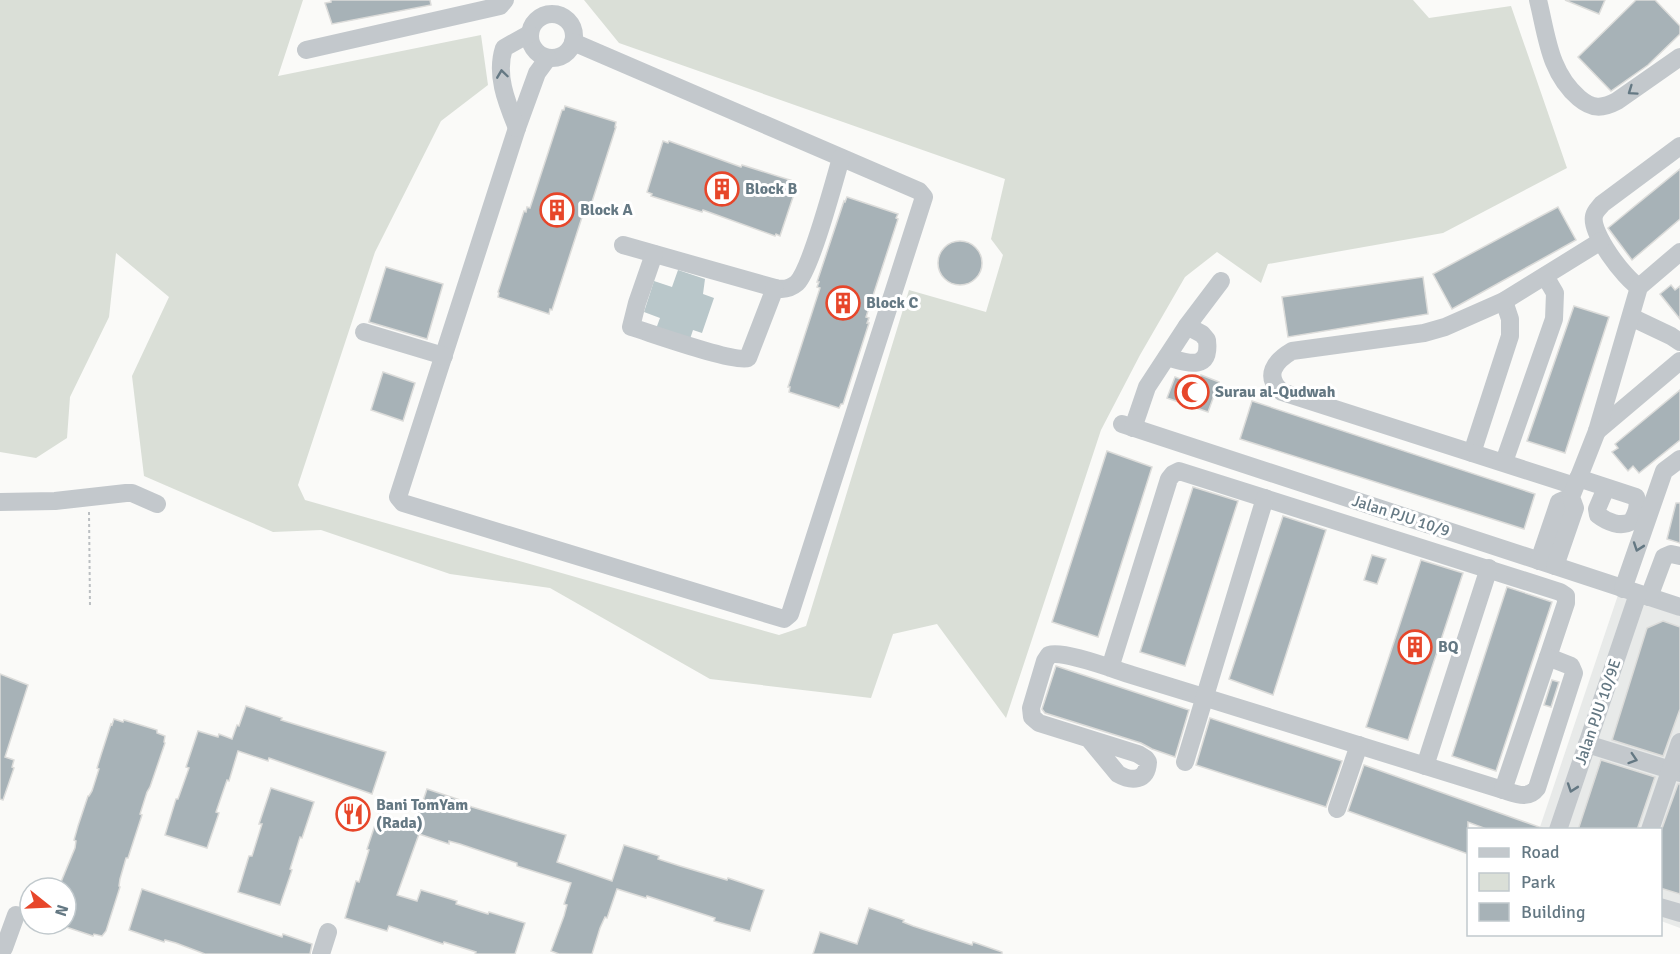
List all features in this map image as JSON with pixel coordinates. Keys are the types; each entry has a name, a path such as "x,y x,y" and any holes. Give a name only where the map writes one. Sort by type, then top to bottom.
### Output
{"street":[{"path":"306,50 500,6 505,0"},
{"path":"1538,0 1554,66 1569,88 1591,106 1608,106 1680,57"},
{"path":"551,8 569,22 573,31 573,42 567,51 558,57 548,58 538,53 531,45 530,34 534,22 551,8"},
{"path":"517,128 505,97 500,61 504,48 530,34"},
{"path":"548,58 537,73 517,128 398,493 400,501 784,619 790,614 923,201 922,193 573,42"},
{"path":"1639,287 1633,284 1617,267 1601,241 1594,221 1596,211 1680,146"},
{"path":"623,245 782,290 789,288 802,277 808,264 841,158"},
{"path":"1601,241 1504,301 1445,327 1424,333 1292,351 1276,363 1272,377 1274,386 1282,392 1504,462 1575,487 1606,488"},
{"path":"1541,585 1547,563 1575,508 1575,487 1597,431 1639,287 1680,252"},
{"path":"654,254 636,303 631,327 696,347 744,360 748,358 775,288"},
{"path":"1504,462 1554,319 1555,293 1545,276"},
{"path":"1187,326 1202,334 1207,340 1203,360 1199,363 1190,364 1167,357 1187,326 1221,281"},
{"path":"1472,453 1510,336 1510,319 1504,301"},
{"path":"1631,317 1680,342"},
{"path":"364,332 444,356"},
{"name":"Jalan PJU 10/9","path":"1167,357 1147,387 1127,426 1680,608"},
{"path":"1597,431 1680,361"},
{"path":"1637,593 1664,471 1680,459"},
{"path":"1110,668 1170,479 1179,471 1489,568 1566,596 1566,603 1503,790"},
{"path":"0,502 55,501 132,493 157,504"},
{"path":"1185,762 1265,498"},
{"path":"1637,593 1664,558 1671,554 1680,556"},
{"path":"1425,766 1489,568"},
{"name":"Jalan PJU 10/9E","path":"1559,828 1637,593"},
{"path":"1089,738 1035,721 1031,713 1049,655 1060,653 1522,796 1531,794 1537,788 1574,673 1571,666 1548,657"},
{"path":"1651,828 1675,772 1680,742"},
{"path":"1587,744 1675,772"},
{"path":"1337,809 1359,745"},
{"path":"1662,908 1680,913"},
{"path":"8,950 16,915"},
{"path":"321,954 328,932"}],"path":[{"path":"89,498 90,607"}],"shaded area":[{"path":"678,270 705,279 703,294 714,298 702,333 693,330 687,348 653,337 660,318 644,312 654,281 672,287"},
{"path":"1618,595 1680,616 1680,928 1662,921 1662,828 1540,828"}],"green space":[{"path":"0,0 303,0 278,76 481,35 488,85 441,121 375,252 298,485 305,500 779,635 806,626 909,290 986,312 1003,255 991,239 1005,179 619,43 584,0 1413,0 1429,18 1511,6 1567,168 1443,233 1268,264 1261,283 1217,252 1185,277 1140,355 1101,430 1006,718 937,624 893,634 871,698 710,679 550,588 450,574 321,530 273,532 144,476 132,376 169,297 116,253 109,317 70,397 67,438 36,458 0,452"}],"building":[{"path":"331,0 430,0 431,5 332,24 325,3"},
{"path":"1565,0 1605,0 1599,14"},
{"path":"1636,0 1655,0 1680,26 1680,34 1648,65 1611,91 1578,57"},
{"name":"Block A","path":"565,106 616,122 616,127 590,208 587,212 584,211 549,314 498,297 498,292 524,211 526,212 527,207 530,208"},
{"name":"Block B","path":"663,141 668,143 669,141 741,167 742,165 793,181 792,183 797,185 780,236 703,210 702,212 651,196 652,194 647,192"},
{"path":"1680,169 1680,219 1632,260 1608,228"},
{"name":"Block C","path":"847,197 898,214 896,218 898,219 866,317 869,318 867,323 869,323 843,404 839,408 789,392 790,387 788,387 820,288 817,287 819,282 817,282"},
{"path":"1558,207 1576,240 1452,309 1433,274"},
{"path":"960,241 976,247 982,263 976,279 960,285 944,279 938,263 944,247"},
{"path":"386,267 443,284 427,339 369,322"},
{"path":"1423,277 1428,314 1288,337 1282,297"},
{"path":"1671,285 1675,290 1680,286 1680,319 1660,294"},
{"path":"1574,306 1609,317 1565,453 1527,441"},
{"path":"383,372 415,383 403,421 371,410"},
{"name":"Surau al-Qudwah","path":"1201,375 1219,382 1208,412 1167,398 1175,377 1197,385"},
{"path":"1680,390 1680,440 1639,473 1633,466 1628,471 1612,452 1618,448 1615,444"},
{"path":"1252,401 1535,494 1524,529 1240,439"},
{"path":"1107,451 1152,467 1098,637 1052,622"},
{"path":"1193,487 1238,501 1185,666 1140,652"},
{"path":"1676,503 1680,503 1680,543 1667,539"},
{"path":"1283,516 1326,530 1273,695 1229,679"},
{"path":"1372,555 1386,559 1377,584 1364,580"},
{"name":"BQ","path":"1421,560 1463,573 1408,740 1366,727"},
{"path":"1507,587 1552,602 1496,771 1452,756"},
{"path":"1663,621 1680,627 1680,709 1663,756 1612,740 1647,628"},
{"path":"1056,666 1189,710 1175,757 1141,743 1045,713 1042,709"},
{"path":"0,674 28,685 5,757 14,760 12,767 14,768 3,800 0,799"},
{"path":"1552,680 1559,682 1551,707 1544,705"},
{"path":"246,706 282,718 281,720 386,752 372,794 269,758 268,761 238,751 216,812 219,813 207,848 165,835 189,768 186,767 198,731 218,737 219,734 232,739"},
{"path":"1210,718 1342,761 1326,807 1196,765"},
{"path":"114,719 123,722 124,720 157,730 157,733 165,736 165,743 147,792 128,858 126,858 120,887 106,931 102,936 94,934 93,936 78,931 78,876 63,876 75,848 76,841 74,840 78,826 88,796 92,791 99,769 97,768"},
{"path":"1601,760 1655,777 1638,828 1579,828"},
{"path":"1364,765 1542,828 1484,828 1468,822 1467,854 1348,811"},
{"path":"1678,784 1680,784 1680,894 1662,889 1662,828"},
{"path":"271,788 314,802 302,838 300,837 280,905 238,892 249,856 252,856 262,824 259,824"},
{"path":"427,789 463,801 462,803 472,807 566,835 557,862 612,881 624,845 659,856 658,859 764,890 750,931 714,921 715,918 647,896 646,898 617,889 607,918 605,917 600,928 592,954 559,954 551,951 564,916 567,905 564,904 571,883 517,866 517,863 460,844 449,841 449,844 419,834 397,895 417,901 421,890 457,901 456,904 525,923 515,954 475,954 476,952 389,926 387,931 345,918 356,881 359,882 379,813 415,825"},
{"path":"142,889 282,937 283,934 312,944 310,954 205,954 129,930"},
{"path":"869,908 904,920 903,922 913,926 972,945 973,942 1002,952 1002,954 813,954 820,932 857,944"}],"place":[{"name":"Block B","path":"722,189"},
{"name":"Block A","path":"557,210"},
{"name":"Block C","path":"843,303"},
{"name":"Surau al-Qudwah","path":"1192,392"},
{"name":"BQ","path":"1415,647"},
{"name":"Bani TomYam (Rada)","path":"353,814"}]}
